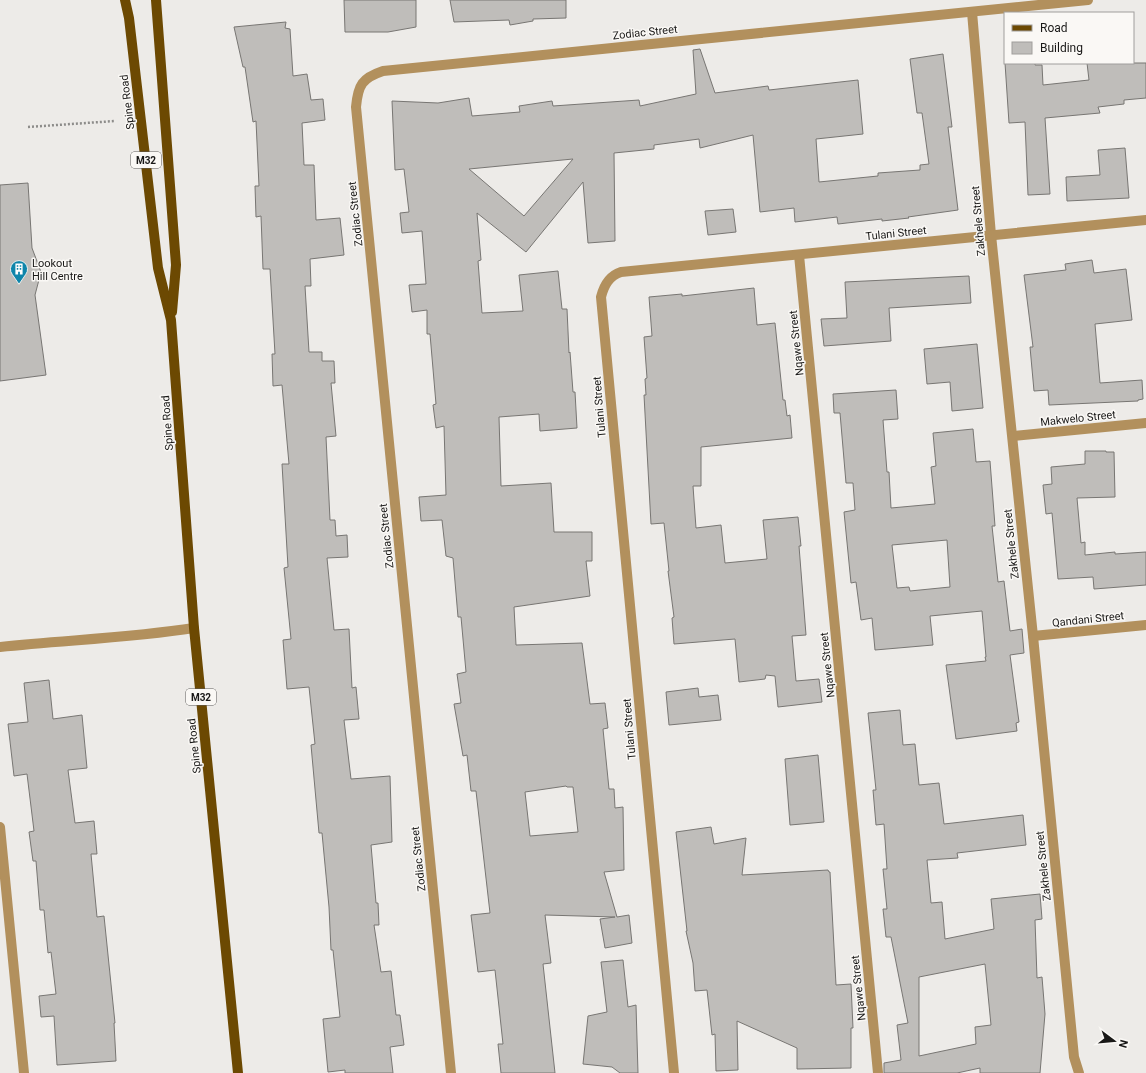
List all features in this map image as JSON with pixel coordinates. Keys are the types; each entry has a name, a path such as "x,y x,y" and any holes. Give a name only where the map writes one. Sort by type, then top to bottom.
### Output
{"main road":[{"name":"Spine Road","path":"125,0 129,18 158,268 171,320"},
{"name":"Spine Road","path":"156,0 176,266 171,320 194,628 238,1073"}],"street":[{"name":"Zodiac Street","path":"451,1073 357,115 357,94 362,82 373,74 383,71 1088,0"},
{"name":"Zakhele Street","path":"972,12 991,235 1013,436 1074,1057 1079,1073"},
{"name":"Tulani Street","path":"674,1073 601,297 606,284 614,275 621,272 1146,220"},
{"name":"Nqawe Street","path":"799,255 878,1073"},
{"name":"Makwelo Street","path":"1013,436 1146,424"},
{"name":"Qandani Street","path":"1033,636 1146,625"},
{"path":"0,647 43,642 156,634 194,628"},
{"path":"0,827 24,1073"}],"path":[{"path":"28,127 115,121"}],"building":[{"path":"344,0 416,0 416,27 388,32 345,32"},
{"path":"450,0 566,0 566,18 533,19 533,21 510,25 509,20 454,22"},
{"path":"286,22 285,28 290,29 293,76 307,74 311,100 323,99 325,120 302,123 304,165 314,165 316,220 340,218 344,255 310,259 311,286 305,286 309,352 322,352 322,361 334,361 335,383 331,383 336,436 326,437 330,520 335,520 336,536 347,535 348,557 327,558 334,630 349,629 352,688 356,687 359,719 344,720 351,779 390,776 392,842 371,845 379,925 374,925 381,972 391,971 396,1015 400,1015 404,1045 390,1047 393,1073 345,1073 345,1070 328,1072 323,1019 340,1017 333,950 331,950 329,907 322,833 319,833 311,745 315,744 309,687 287,689 283,640 291,639 284,568 288,567 282,464 289,464 282,385 273,386 272,354 275,354 270,269 263,269 261,216 256,217 255,186 259,186 256,121 253,122 245,67 243,67 234,27"},
{"path":"700,49 715,93 768,86 769,90 858,80 863,134 816,139 819,182 878,176 878,173 920,170 920,165 929,164 922,113 917,113 910,59 943,54 952,127 948,127 958,210 908,217 909,218 882,221 882,219 838,224 837,217 795,222 794,208 760,212 753,135 700,148 699,139 654,145 654,149 614,153 615,241 588,243 583,182 526,252 477,213 481,260 478,261 482,313 523,311 519,275 558,271 562,309 567,309 569,353 570,352 573,392 575,392 577,428 540,431 539,414 499,417 501,486 551,483 554,532 592,532 592,561 586,561 590,596 514,607 516,645 582,643 590,704 605,703 608,728 603,729 609,789 614,789 615,808 623,807 624,870 604,872 617,917 629,915 632,943 605,948 600,919 615,917 545,915 551,963 543,964 555,1073 501,1073 498,1044 503,1044 495,970 478,972 471,915 490,913 476,791 471,791 467,755 463,756 454,704 461,703 457,674 466,672 461,617 458,617 453,558 446,556 442,520 421,521 419,497 446,495 444,426 436,428 433,405 436,404 430,334 427,334 427,310 412,312 409,285 426,284 422,231 402,233 400,213 409,212 404,169 395,170 392,101 438,103 469,98 472,116 520,112 519,106 552,101 553,106 639,100 640,106 696,94 693,50","holes":["573,159 524,216 469,169","566,786 573,787 578,832 530,836 525,792"]},
{"path":"1146,63 1146,98 1124,100 1124,104 1098,107 1100,113 1045,118 1050,194 1028,195 1025,122 1009,123 1005,64 1042,65 1043,85 1089,80 1087,64"},
{"path":"1125,148 1129,198 1067,201 1066,177 1100,175 1098,150"},
{"name":"Lookout Hill Centre","path":"28,183 32,248 41,272 35,295 46,375 0,381 0,185"},
{"path":"733,209 736,232 708,235 705,211"},
{"path":"1092,260 1094,273 1126,269 1132,320 1095,324 1100,383 1142,380 1143,399 1138,401 1049,405 1048,390 1034,391 1030,347 1033,347 1024,275 1066,270 1065,264"},
{"path":"969,276 971,303 889,308 891,341 824,346 821,319 847,318 845,282"},
{"path":"754,288 757,325 775,323 783,400 785,400 787,416 790,415 792,438 701,447 701,486 693,486 696,528 721,525 725,563 767,559 763,520 798,517 806,635 792,636 796,681 819,679 822,702 778,707 775,676 766,675 765,679 739,682 735,639 674,644 672,618 674,617 664,523 651,524 644,395 646,395 645,379 647,378 644,337 652,336 649,297 682,294 682,296"},
{"path":"977,344 983,408 952,411 950,382 927,384 924,349"},
{"path":"896,390 898,419 883,420 887,472 889,472 891,508 935,504 931,467 936,466 933,433 973,429 976,462 990,461 995,526 992,526 998,582 1004,581 1010,631 1022,629 1024,653 1010,655 1019,722 1016,723 1017,731 956,739 946,665 986,661 982,611 930,616 933,645 875,650 872,618 861,620 856,582 851,583 844,512 855,510 853,483 846,483 840,413 834,413 833,394","holes":["947,540 950,587 910,591 909,587 897,588 892,545"]},
{"path":"1085,451 1114,452 1115,497 1077,498 1081,543 1085,542 1085,555 1115,552 1115,554 1146,552 1146,585 1094,589 1093,577 1058,579 1052,513 1046,514 1043,485 1052,484 1051,467 1085,464"},
{"path":"49,680 53,719 82,715 87,768 68,770 75,823 94,821 97,854 91,854 97,917 104,916 115,1023 116,1061 57,1065 54,1016 41,1017 39,996 56,994 51,952 48,953 44,910 40,910 36,861 33,861 29,832 34,831 27,774 14,776 8,724 28,722 24,683"},
{"path":"698,688 699,697 718,695 721,720 669,725 666,692"},
{"path":"900,710 903,745 915,744 919,785 939,783 944,824 1023,815 1026,845 957,853 958,858 927,860 931,903 942,902 945,939 994,929 991,899 1040,894 1042,919 1035,920 1037,978 1042,977 1045,1014 1040,1073 980,1073 980,1068 957,1073 884,1073 884,1063 901,1060 897,1025 908,1023 891,937 886,937 883,909 887,909 883,869 887,869 884,824 876,825 873,790 876,790 868,713","holes":["985,964 991,1025 975,1027 976,1044 919,1056 919,977"]},
{"path":"818,755 824,822 790,825 785,759"},
{"path":"711,827 714,844 746,838 742,875 828,870 830,872 836,985 851,984 853,1028 851,1028 851,1068 797,1069 797,1048 737,1021 738,1070 716,1071 715,1034 712,1035 707,990 695,991 693,963 686,931 676,832"},
{"path":"623,960 628,1007 636,1005 638,1073 620,1073 612,1067 583,1064 588,1016 607,1012 601,962"}],"place":[{"name":"Lookout Hill Centre","path":"19,284"}]}
